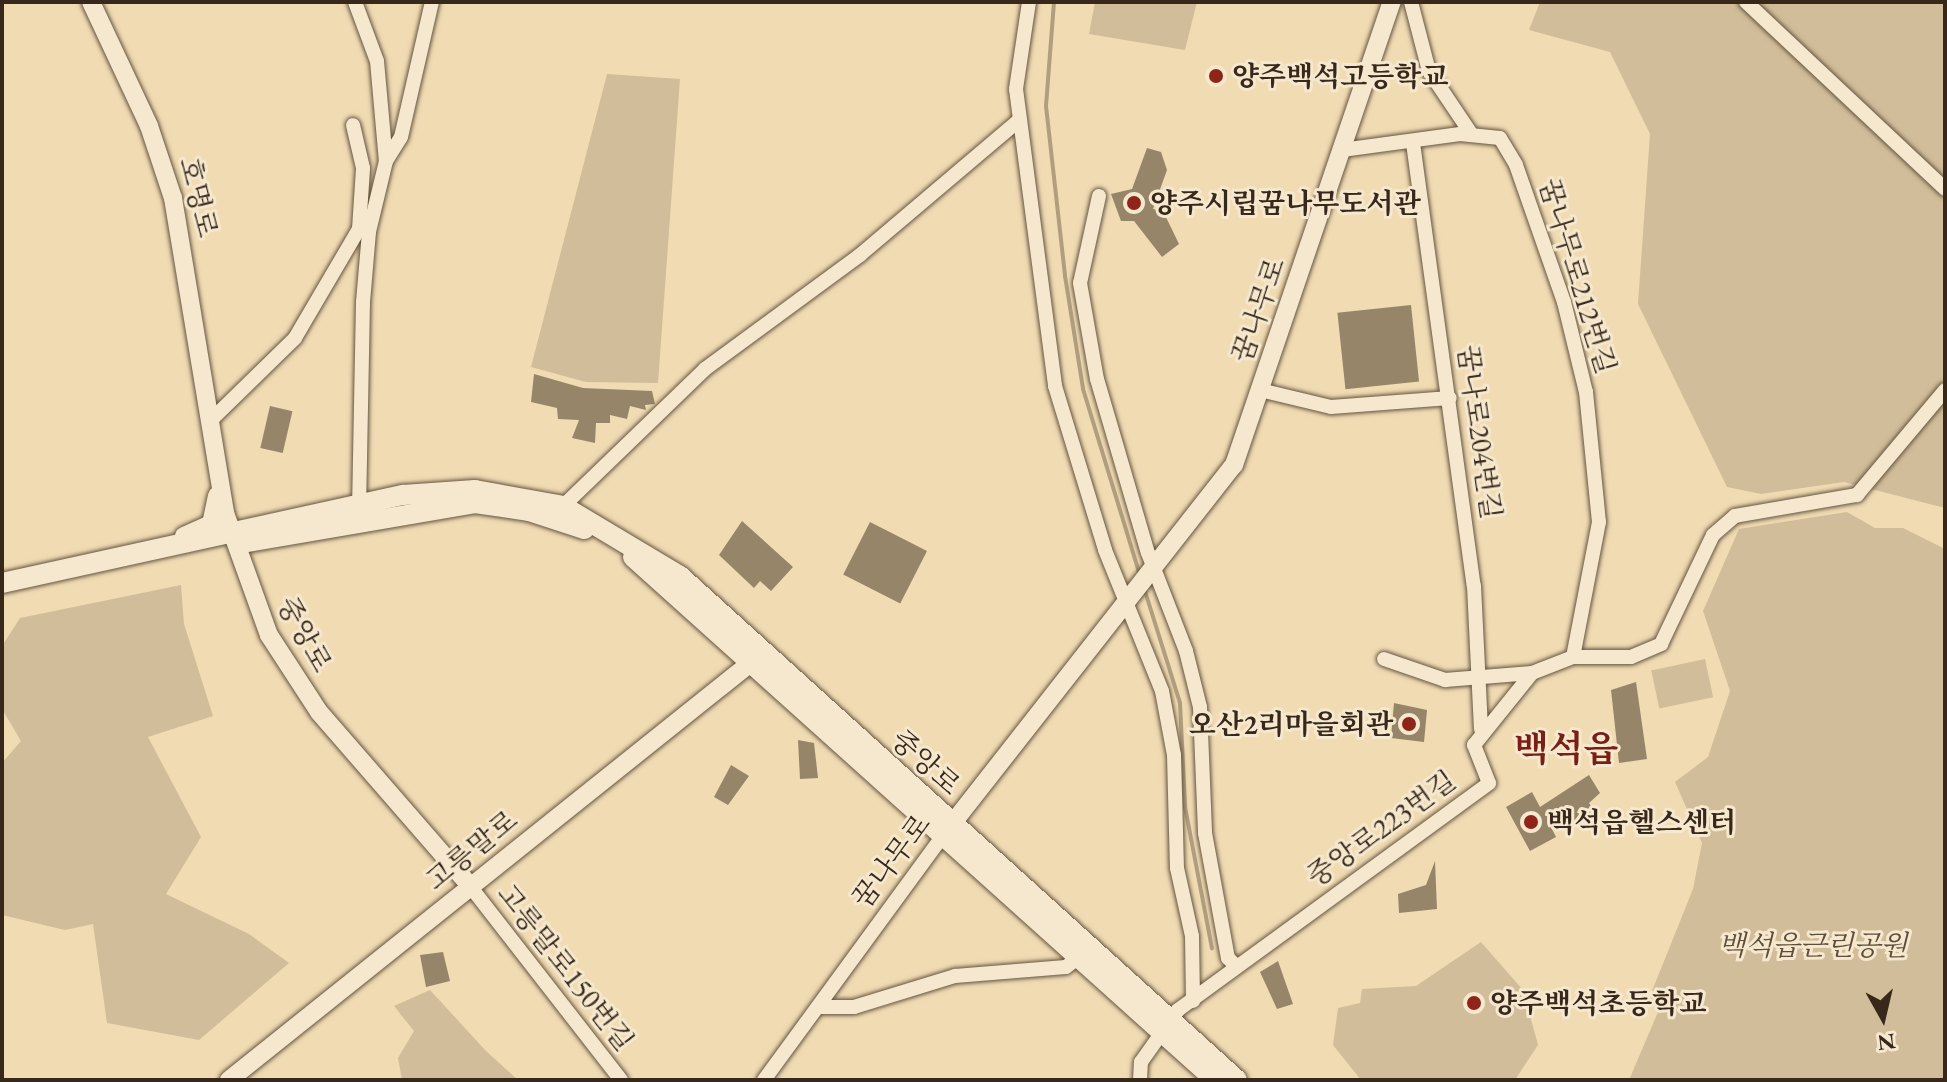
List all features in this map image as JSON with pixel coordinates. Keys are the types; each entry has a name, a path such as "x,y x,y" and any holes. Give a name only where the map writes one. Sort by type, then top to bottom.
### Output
{"main road":[{"name":"중앙로","path":"2,583 359,512 475,503 558,512 680,576 947,831 1075,960 1166,1023"},
{"name":"중앙로","path":"558,512 637,560 748,665 1078,942 1216,1074 1237,1080"},
{"name":"중앙로","path":"2,597 231,538"}],"street":[{"name":"호명로","path":"91,2 149,126 173,198 231,538"},
{"path":"355,2 377,61 386,161 364,291 359,512"},
{"path":"386,161 401,137 432,2"},
{"path":"1029,2 1016,89 1055,386 1127,604 1162,691 1174,755 1177,868 1192,936 1196,997 1166,1023 1141,1062 1140,1080"},
{"name":"꿈나무로","path":"764,1080 947,831 1234,465 1392,2"},
{"path":"1342,150 1472,135 1429,71 1411,2"},
{"path":"1746,2 1945,189"},
{"path":"558,512 705,369 860,255 1019,120"},
{"path":"120,558 211,524 217,498 211,425 295,338 359,229 363,168 353,125"},
{"name":"꿈나무로212번길","path":"1472,135 1500,138 1516,165 1564,302 1586,392 1599,522 1573,657"},
{"name":"꿈나로204번길","path":"1413,143 1474,586 1481,729"},
{"path":"1099,196 1080,283 1097,379 1153,567 1200,707 1205,833 1228,958 1236,966"},
{"path":"1260,390 1331,407 1450,398"},
{"path":"1384,659 1445,680 1478,674 1532,673 1573,657 1631,657 1661,644 1713,535 1735,516 1857,495 1945,390"},
{"name":"중앙로","path":"231,538 269,635 292,674 470,886"},
{"name":"고릉말로","path":"229,1080 748,665"},
{"path":"1481,729 1532,673"},
{"name":"중앙로223번길","path":"1196,997 1489,783 1474,745 1481,729"},
{"name":"고릉말로150번길","path":"470,886 621,1080"},
{"path":"819,1007 854,1007 955,976 1066,967 1075,960"}],"green space":[{"path":"1095,2 1197,2 1185,50 1089,34"},
{"path":"1540,2 1945,2 1945,508 1844,482 1761,494 1727,487 1638,304 1650,134 1610,52 1529,30"},
{"path":"607,74 680,79 658,383 586,382 531,367"},
{"name":"백석읍근린공원","path":"1847,512 1875,528 1903,528 1945,549 1945,1080 1629,1080 1658,1012 1650,996 1693,889 1702,843 1675,782 1708,757 1730,691 1703,611 1739,529"},
{"path":"181,585 184,624 213,716 148,737 201,837 166,894 249,934 289,963 199,1040 107,1023 93,924 65,930 2,915 2,763 21,741 2,709 2,646 20,618"},
{"path":"1705,659 1713,697 1659,709 1651,670"},
{"path":"1481,942 1523,990 1538,1045 1515,1080 1361,1080 1333,1045 1338,1008 1360,1003 1362,989 1416,986"},
{"path":"430,990 486,1051 518,1080 402,1080 398,1058 414,1031 394,1006"}],"building":[{"name":"양주시립꿈나무도서관","path":"1147,148 1161,152 1167,170 1153,209 1163,211 1179,244 1162,257 1134,221 1121,221 1111,194 1132,189"},
{"path":"1411,305 1419,382 1345,389 1337,313"},
{"path":"534,374 583,388 652,391 655,404 645,405 646,410 630,406 627,419 610,415 610,423 596,423 595,443 572,438 579,420 558,419 557,408 531,402"},
{"path":"270,406 292,411 283,453 260,448"},
{"path":"742,521 793,567 771,591 760,581 754,588 719,555"},
{"path":"870,522 927,551 900,604 843,575"},
{"path":"1636,682 1647,759 1619,763 1611,690"},
{"name":"오산2리마을회관","path":"1394,703 1427,710 1424,742 1391,738"},
{"path":"798,740 814,743 818,778 800,779"},
{"path":"731,765 749,776 728,805 714,797"},
{"path":"1589,775 1600,793 1589,803 1595,812 1575,825 1569,817 1552,829 1556,837 1530,851 1506,807 1532,792 1540,807"},
{"path":"1435,861 1437,909 1399,913 1398,894 1426,885"},
{"path":"443,952 450,981 426,987 420,955"},
{"path":"1278,961 1293,1004 1277,1009 1260,972"}],"waterway":[{"path":"1054,2 1046,106 1065,276 1083,389 1140,576"},
{"path":"1144,588 1180,703 1185,807 1212,948"}],"place":[{"name":"양주백석고등학교","path":"1216,76"},
{"name":"양주시립꿈나무도서관","path":"1134,203"},
{"name":"오산2리마을회관","path":"1409,724"},
{"name":"백석읍헬스센터","path":"1531,822"},
{"name":"양주백석초등학교","path":"1474,1003"}],"district":[{"name":"백석읍","path":"1566,749"}]}
